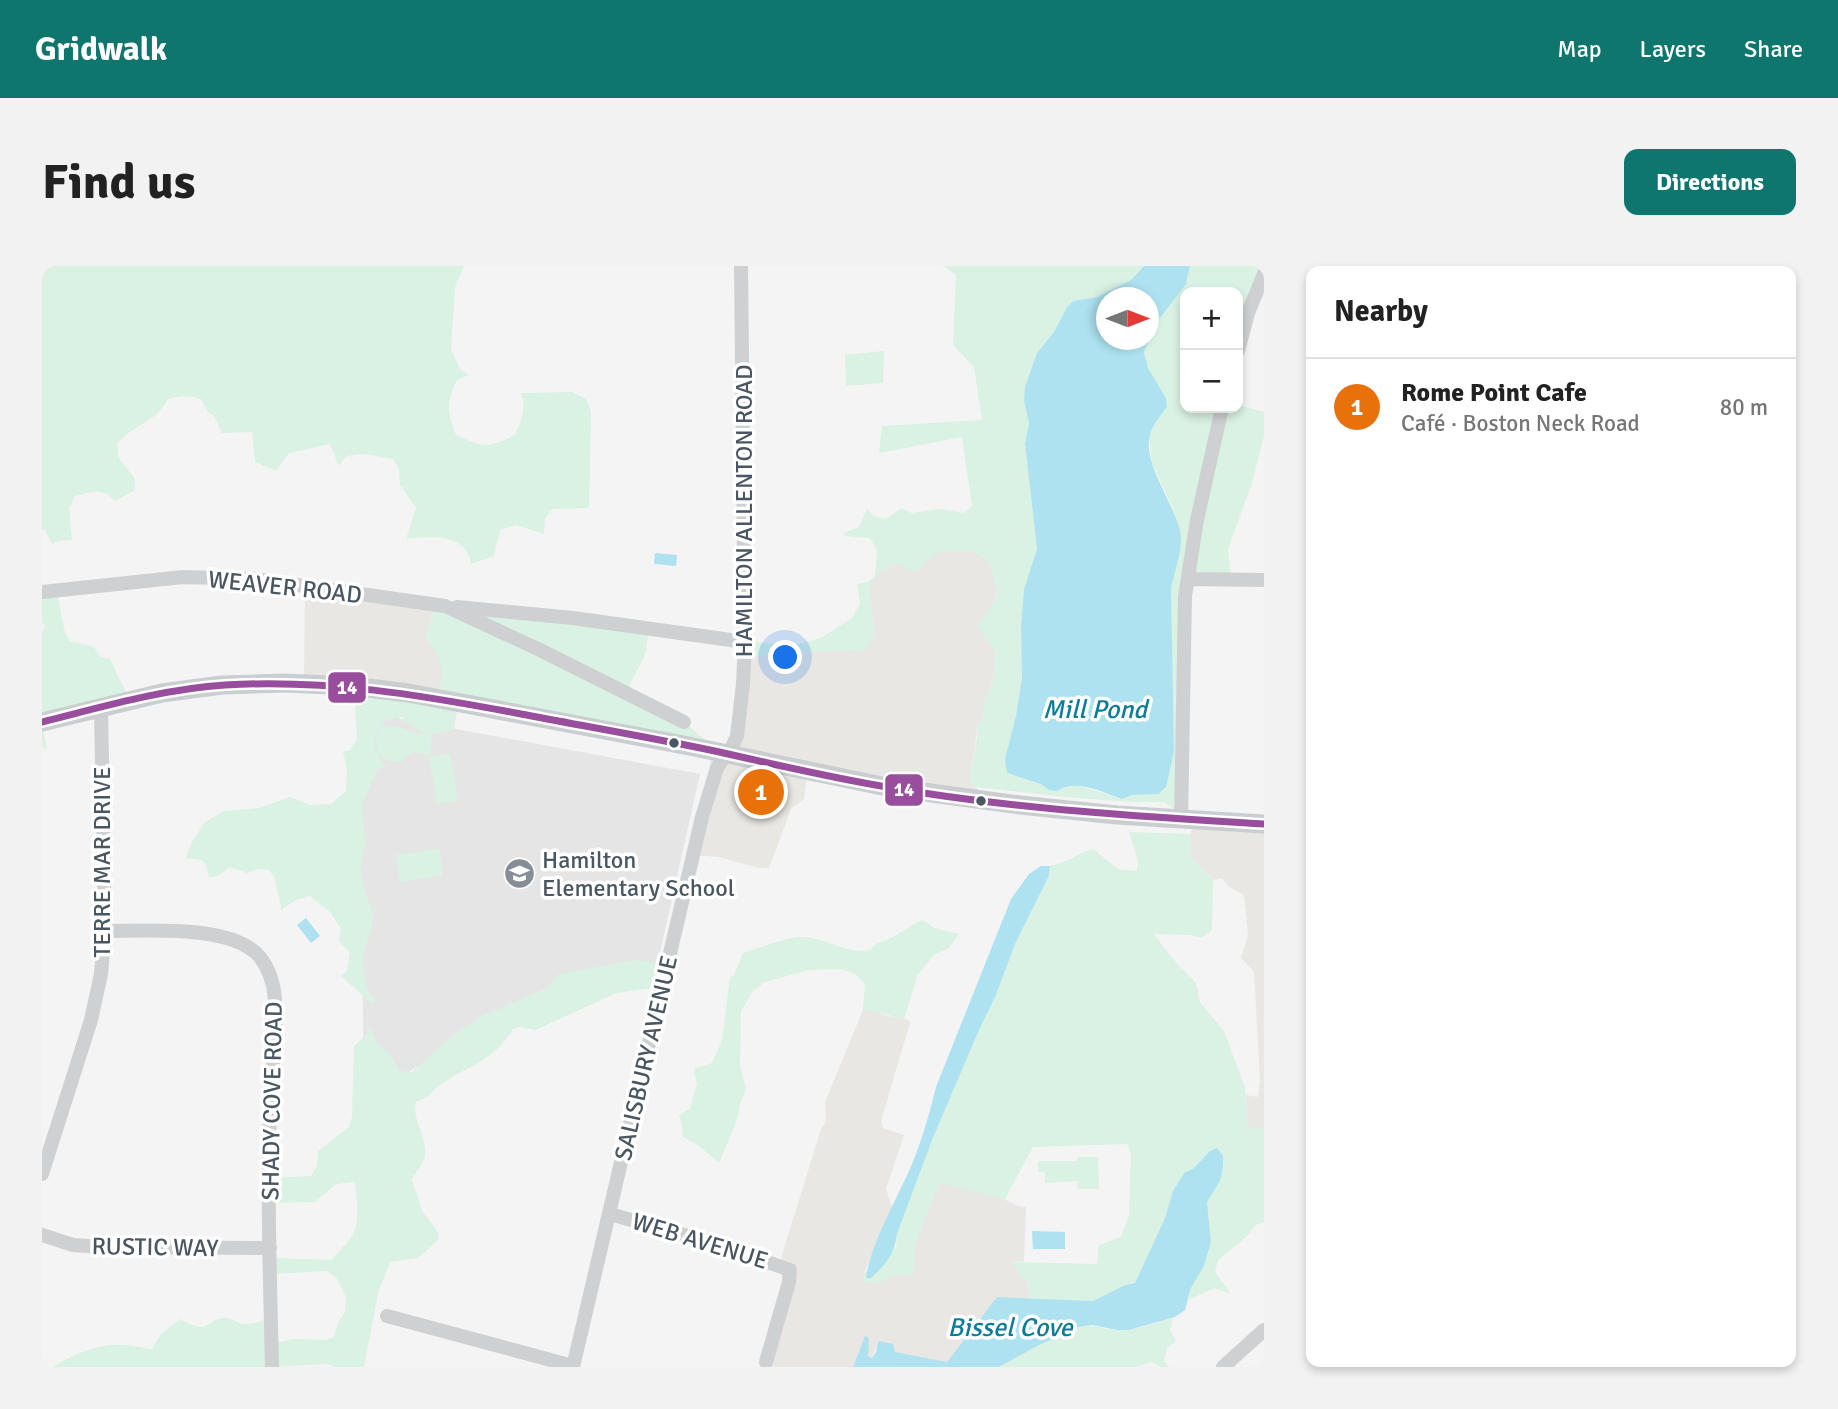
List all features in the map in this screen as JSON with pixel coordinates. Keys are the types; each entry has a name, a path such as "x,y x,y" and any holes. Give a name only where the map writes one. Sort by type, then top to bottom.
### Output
{"main road":[{"path":"42,722 162,693 222,685 284,683 352,686 408,693 897,789 1030,807 1264,824"}],"street":[{"name":"HAMILTON ALLENTON ROAD","path":"728,754 740,726 745,642 741,266"},
{"path":"1238,350 1248,313 1264,274"},
{"path":"1181,820 1185,596 1197,520 1221,413"},
{"name":"WEAVER ROAD","path":"42,592 183,577 255,579 445,606 573,618 745,642"},
{"path":"1188,579 1264,580"},
{"name":"WEAVER ROAD","path":"445,606 684,722"},
{"name":"TERRE MAR DRIVE","path":"42,1174 91,1020 101,974 105,931 101,709"},
{"name":"SALISBURY AVENUE","path":"573,1366 702,817 717,768 728,754"},
{"name":"SHADY COVE ROAD","path":"105,931 160,931 225,936 258,955 269,971 275,1000 270,1107 272,1367"},
{"name":"WEB AVENUE","path":"610,1214 716,1244 790,1270 766,1362"},
{"name":"RUSTIC WAY","path":"42,1235 73,1244 103,1247 270,1248"},
{"path":"387,1317 573,1366"},
{"path":"1223,1367 1264,1329"}],"shaded area":[{"path":"940,551 972,551 984,557 991,568 997,591 995,602 978,625 996,652 993,681 986,697 982,721 978,724 970,779 986,801 807,773 804,799 791,809 769,868 758,868 719,857 691,855 712,754 733,756 744,656 800,653 875,637 869,588 879,572 897,564 916,569"},
{"path":"305,586 438,603 425,637 435,649 444,670 440,691 304,680"},
{"name":"Hamilton Elementary School","path":"359,711 700,774 655,975 552,987 364,1098"},
{"path":"1194,820 1264,823 1264,1128 1247,1128 1246,1095 1258,1097 1260,1080 1254,972 1241,958 1248,935 1244,895 1228,886 1222,878 1213,880 1191,858 1189,841"},
{"path":"872,1009 908,1020 910,1023 881,1121 883,1128 904,1135 886,1189 892,1207 864,1273 878,1283 890,1276 913,1274 914,1246 939,1182 1000,1197 1026,1207 1024,1261 1012,1262 1028,1283 1029,1298 997,1298 947,1362 894,1352 878,1341 872,1358 868,1356 868,1338 865,1337 853,1367 763,1367 782,1291 781,1258 821,1129 826,1122 825,1102 863,1010"}],"green space":[{"path":"42,266 464,266 455,287 451,349 460,369 469,375 457,380 449,401 449,413 456,435 486,445 515,435 523,409 521,393 572,392 586,399 591,411 589,508 552,509 545,519 544,534 516,525 500,530 494,556 471,564 463,547 455,542 436,537 406,539 416,508 400,485 399,469 393,459 363,454 346,456 339,466 330,444 289,453 276,471 255,462 252,432 222,433 214,416 208,412 201,399 179,396 168,400 157,414 128,433 117,444 118,457 135,479 134,491 114,501 101,492 75,496 69,508 72,540 58,541 52,545 42,529"},
{"path":"943,266 1144,266 1131,280 1117,287 1096,287 1096,297 1073,301 1067,307 1054,332 1037,353 1024,401 1029,423 1025,443 1037,549 1024,589 1021,626 1022,677 1007,773 1041,784 1049,790 1078,785 1122,799 1132,795 1158,794 1171,589 1179,558 1175,513 1152,463 1149,437 1155,422 1167,407 1166,398 1148,368 1144,352 1159,350 1159,320 1180,292 1180,413 1243,413 1243,406 1264,412 1264,436 1252,483 1228,549 1231,578 1190,579 1178,811 1164,802 1065,797 976,787 970,779 978,724 982,720 986,697 993,681 996,652 977,625 995,602 997,591 991,568 984,557 972,551 940,551 915,572 897,564 879,572 869,588 875,637 863,653 859,650 744,656 743,641 794,645 821,638 852,618 860,604 857,584 868,582 875,576 877,550 870,538 846,536 843,533 859,527 867,509 874,516 885,519 902,508 911,513 940,509 964,513 972,506 962,437 879,453 882,426 982,420 974,367 953,345 956,275"},
{"path":"1190,266 1264,266 1264,275 1243,339 1243,287 1184,287"},
{"path":"884,351 883,383 846,386 845,355"},
{"path":"42,591 57,592 65,633 70,641 94,647 100,657 110,659 129,699 42,722 42,632 45,626 42,622"},
{"path":"438,603 649,631 645,655 626,692 686,724 708,742 458,704 454,730 428,734 432,735 430,755 412,752 401,762 389,761 378,754 386,766 377,770 362,804 365,842 361,866 364,889 373,913 372,927 363,954 363,967 367,988 376,1003 370,1002 341,976 347,971 350,953 339,941 341,929 330,912 310,896 296,900 281,910 275,878 269,870 257,869 247,873 230,867 209,878 207,867 202,860 185,858 205,822 224,811 258,808 290,797 310,805 331,804 346,791 347,769 343,752 350,750 357,739 355,706 358,687 440,691 440,662 425,637","holes":["403,717 425,734 394,726 381,727 386,720"]},
{"path":"42,722 47,749 42,747"},
{"path":"450,754 458,801 437,804 429,757"},
{"path":"1129,832 1191,834 1191,858 1213,880 1212,930 1201,938 1191,935 1154,934 1196,983 1200,1002 1224,1031 1245,1088 1247,1128 1264,1128 1264,1222 1256,1225 1218,1260 1215,1272 1230,1293 1214,1288 1189,1300 1191,1288 1204,1266 1211,1242 1207,1202 1220,1181 1210,1151 1194,1168 1184,1173 1173,1191 1165,1218 1135,1283 1125,1285 1094,1301 1029,1298 1028,1283 1011,1262 1097,1264 1099,1245 1121,1237 1129,1216 1131,1154 1127,1144 1033,1147 1005,1199 939,1183 914,1246 913,1274 890,1276 878,1283 863,1282 864,1273 867,1271 866,1278 896,1247 897,1234 932,1140 996,995 1015,944 1049,876 1050,866 1093,849 1118,869 1137,871 1138,861"},
{"path":"439,849 443,875 400,882 396,855"},
{"path":"923,920 934,928 959,934 948,949 935,954 918,974 904,1019 863,1010 865,984 855,974 842,969 809,970 765,982 753,991 741,1011 740,1065 746,1090 719,1163 682,1136 679,1115 690,1109 697,1084 694,1069 712,1063 722,1040 730,977 734,975 743,953 796,937 820,940 853,950 871,950 876,943"},
{"path":"637,960 664,964 658,987 617,993 535,1030 520,1027 513,1029 488,1056 416,1102 416,1116 425,1152 423,1162 412,1179 422,1211 438,1232 439,1239 418,1258 390,1262 378,1293 364,1367 335,1367 327,1364 275,1367 53,1367 77,1354 105,1346 127,1345 152,1349 161,1334 180,1319 203,1327 220,1319 229,1318 246,1324 271,1319 274,1344 292,1339 333,1338 345,1312 346,1297 336,1277 326,1271 273,1274 272,1258 332,1260 355,1230 355,1182 336,1184 315,1202 272,1203 271,1178 311,1176 317,1166 318,1151 349,1127 352,1117 354,1046 370,1027 377,1043 390,1055 399,1071 412,1072 451,1037 482,1016 545,989 559,974"},
{"path":"1077,1157 1098,1157 1099,1189 1078,1189 1077,1181 1045,1183 1045,1172 1038,1172 1038,1161 1077,1161"},
{"path":"1173,1318 1170,1330 1176,1341 1167,1348 1164,1361 1169,1367 1161,1367 1151,1362 1137,1367 999,1367 1071,1330 1092,1326 1126,1330"}],"water":[{"name":"Mill Pond","path":"1144,266 1190,266 1186,284 1180,287 1180,292 1159,320 1159,287 1117,287 1131,280"},
{"name":"Mill Pond","path":"1096,297 1096,350 1145,350 1148,368 1166,398 1167,407 1151,431 1150,457 1177,520 1181,538 1171,589 1174,752 1166,787 1158,794 1132,795 1122,799 1081,786 1049,790 1041,784 1007,773 1005,759 1022,677 1021,626 1024,589 1037,549 1025,443 1029,423 1024,401 1025,387 1037,353 1073,301"},
{"path":"655,553 677,555 676,566 654,564"},
{"path":"1041,866 1050,866 1049,876 1015,944 996,995 932,1140 894,1247 881,1268 871,1278 866,1278 878,1238 913,1161 936,1087 1011,899 1029,874"},
{"path":"306,918 320,936 311,943 297,925"},
{"name":"Bissel Cove","path":"1217,1148 1223,1156 1223,1167 1220,1181 1207,1202 1211,1242 1204,1266 1191,1288 1185,1310 1175,1317 1129,1330 1092,1325 1079,1327 999,1367 853,1367 865,1336 869,1338 868,1356 872,1358 878,1341 893,1344 895,1352 947,1362 997,1297 1093,1301 1125,1285 1135,1283 1165,1218 1173,1191 1184,1173"},
{"path":"1032,1231 1065,1232 1065,1249 1033,1249"}],"transit line":[{"name":"14","path":"42,722 133,699 202,687 300,684 374,690 484,707 934,795 1075,811 1264,824"}],"place":[{"name":"Rome Point Cafe","path":"761,792"},
{"name":"Hamilton Elementary School","path":"519,874"}]}
